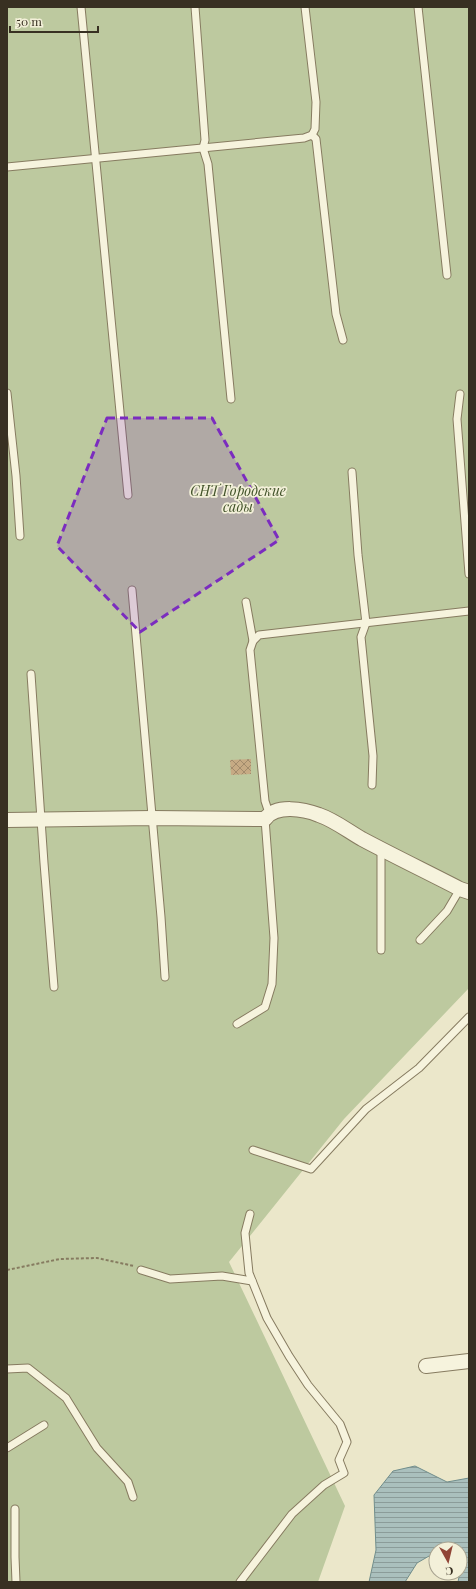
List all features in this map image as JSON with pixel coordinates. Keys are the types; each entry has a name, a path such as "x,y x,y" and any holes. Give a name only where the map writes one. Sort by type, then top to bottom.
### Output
{"street":[{"path":"7,820 268,816 278,809 292,810 319,815 464,890"},
{"path":"426,1366 460,1361 469,1362"}],"lane":[{"path":"81,7 128,495"},
{"path":"195,7 205,140 203,148 208,164 231,400"},
{"path":"7,167 304,138 312,134 315,129 316,102 305,7"},
{"path":"418,7 446,275"},
{"path":"312,134 316,139 336,314 343,340"},
{"path":"7,393 16,476 20,536"},
{"path":"460,394 457,419 469,574"},
{"path":"352,472 358,555 366,623 361,637 373,756 372,785"},
{"path":"132,590 162,917 165,978"},
{"path":"246,602 253,641"},
{"path":"237,1024 265,1007 272,984 274,938 268,816 264,793 250,650 253,641 259,635 469,611"},
{"path":"31,674 54,986"},
{"path":"381,848 381,950"},
{"path":"420,940 464,890"},
{"path":"253,1150 311,1169 366,1109 418,1068 469,1017"},
{"path":"240,1582 292,1514 324,1485 344,1473 339,1460 347,1442 340,1424 308,1386 267,1318 249,1274 245,1233 250,1214"},
{"path":"141,1270 170,1279 222,1276 252,1281"},
{"path":"7,1369 28,1368 66,1398 97,1448 128,1482 132,1497"},
{"path":"7,1448 44,1425"},
{"path":"15,1509 16,1582"}],"path":[{"path":"7,1270 60,1259 97,1258 129,1264 141,1270"}],"highlighted area":[{"path":"107,418 212,418 279,540 140,632 57,546"}],"green space":[{"name":"СНТ Городские сады","path":"7,7 469,7 469,988 344,1119 229,1262 345,1506 318,1582 7,1582"}],"water":[{"path":"415,1466 447,1482 469,1478 469,1582 458,1582 468,1581 468,1541 428,1541 428,1557 417,1563 405,1582 369,1582 376,1550 374,1495 393,1471"}],"building":[{"path":"251,759 251,774 231,775 230,760"}]}
